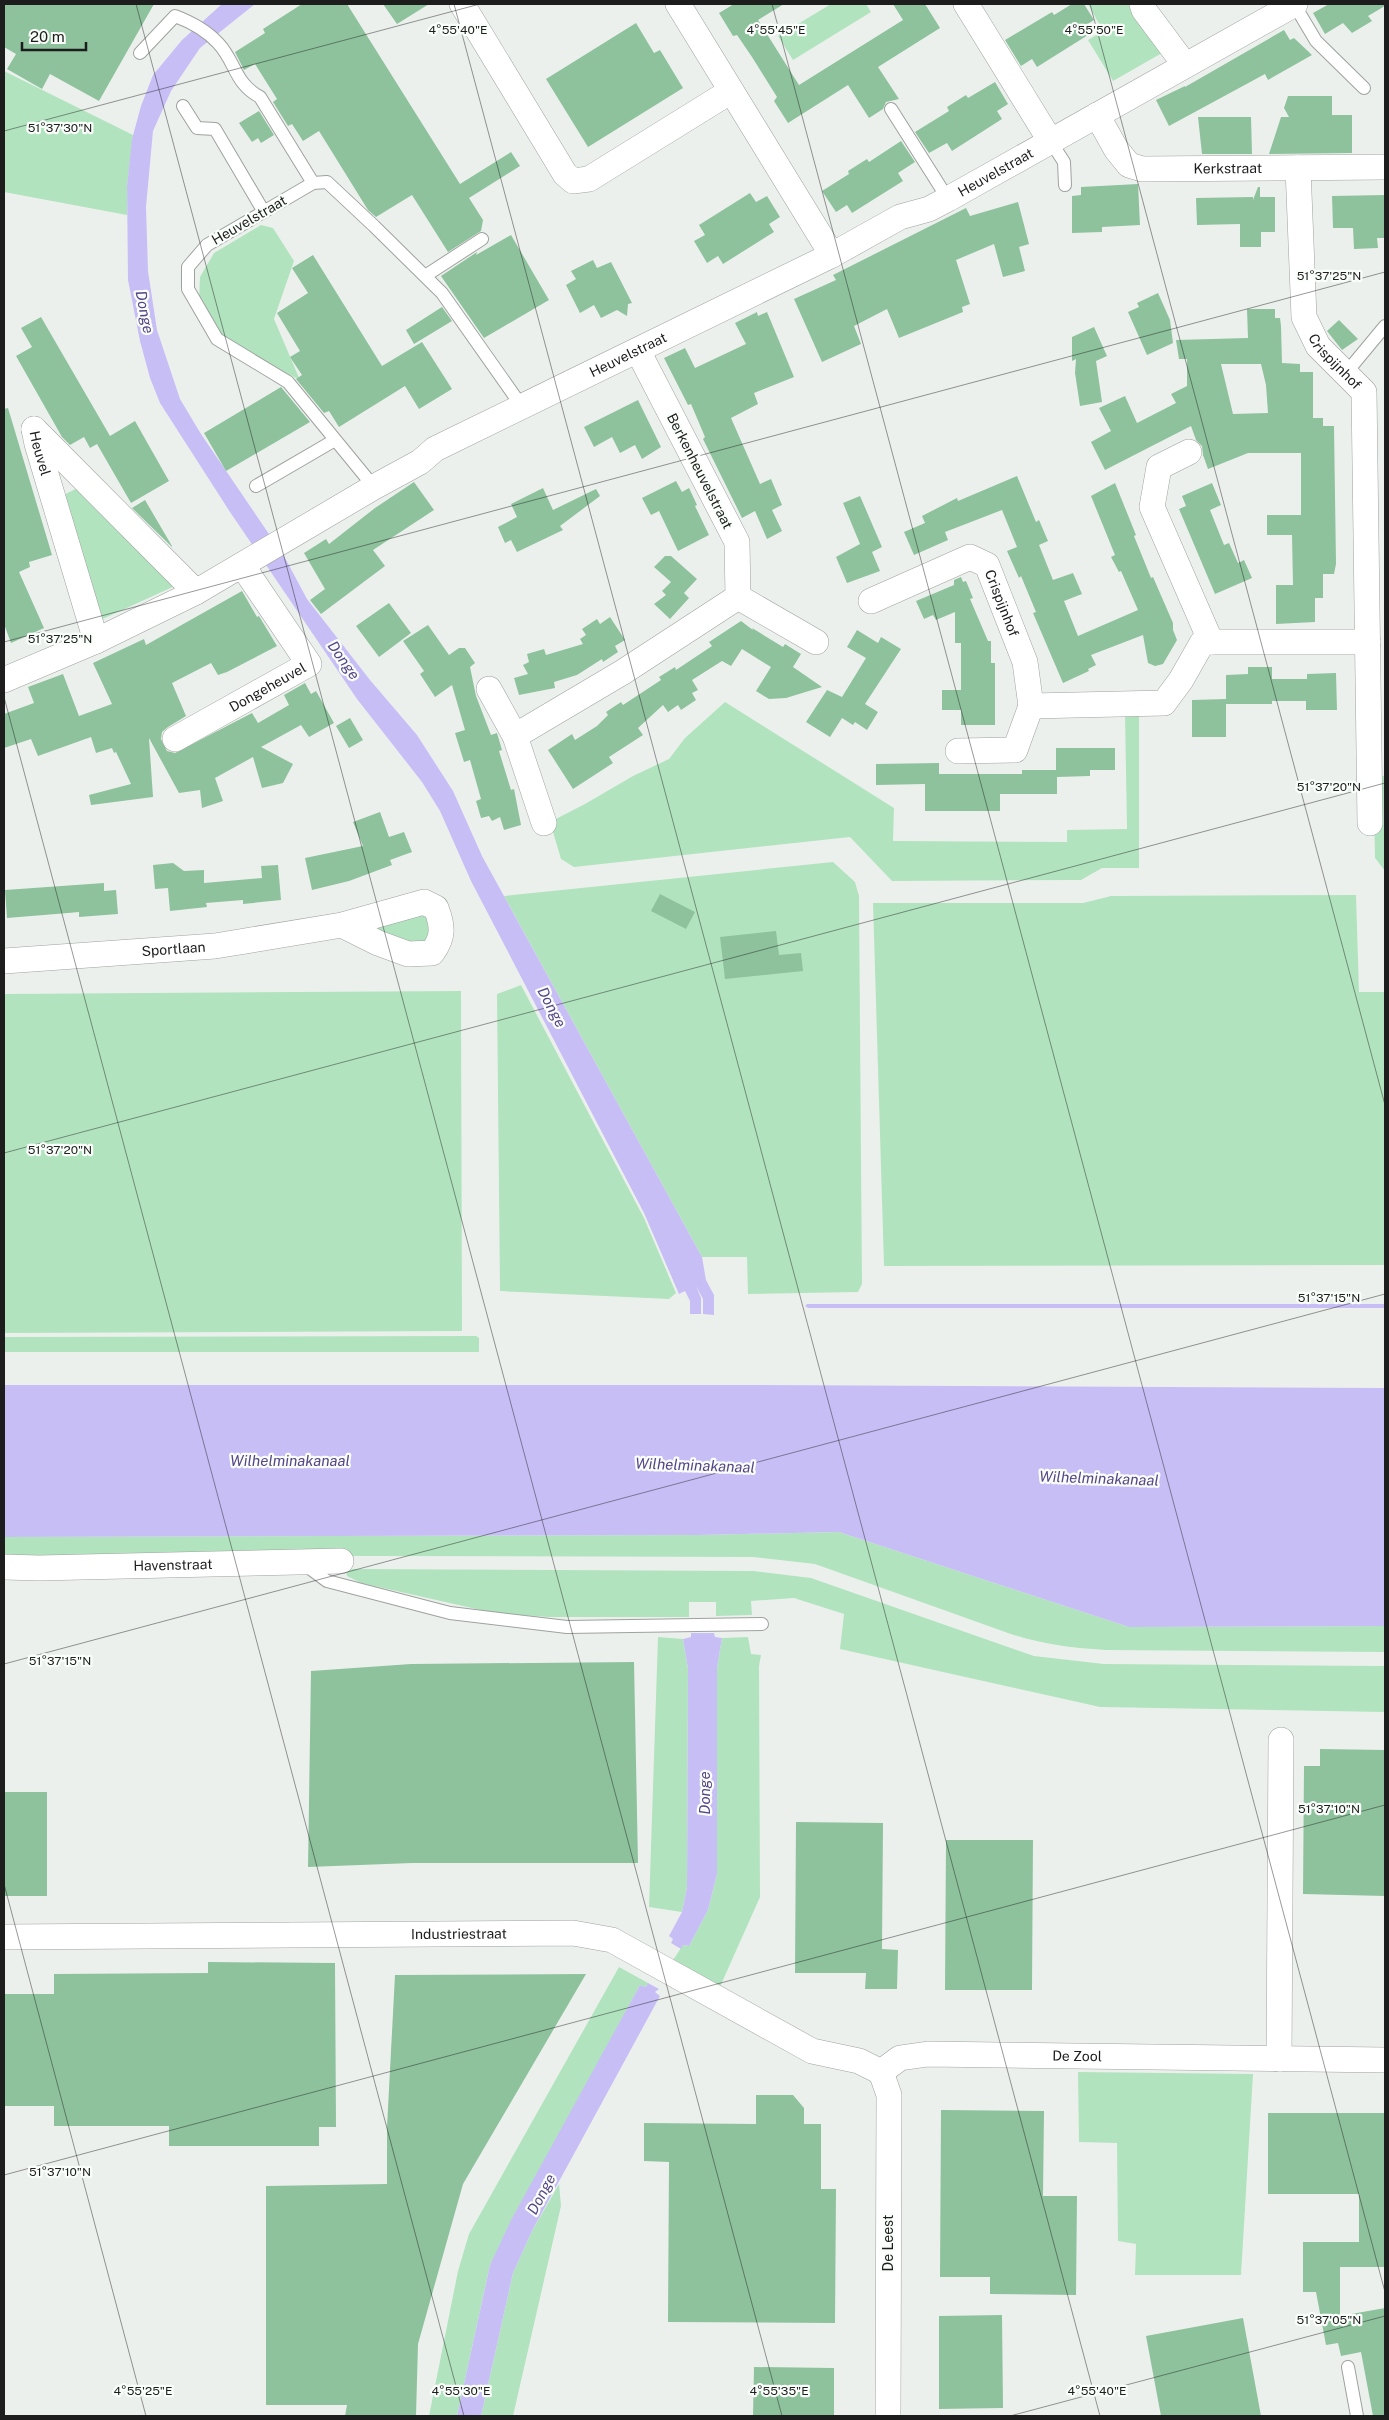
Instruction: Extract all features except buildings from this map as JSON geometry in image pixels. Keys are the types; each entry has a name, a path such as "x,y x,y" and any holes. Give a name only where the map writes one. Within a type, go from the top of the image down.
{"street":[{"path":"462,4 565,174 573,181 589,179 731,91"},
{"path":"678,4 832,254"},
{"path":"966,4 1052,142"},
{"path":"1142,4 1144,10 1185,65"},
{"name":"Heuvelstraat","path":"4,680 96,641 196,592 420,462 436,449 524,408 832,254 900,217 929,209 948,200 1294,4"},
{"name":"Kerkstraat","path":"1097,115 1116,149 1129,165 1142,168 1385,167"},
{"name":"Crispijnhof","path":"1298,168 1304,317 1318,346 1364,392 1370,823"},
{"name":"Berkenheuvelstraat","path":"638,351 737,542 738,598"},
{"name":"Heuvel","path":"96,641 39,454 34,429 196,592"},
{"path":"1189,452 1160,467 1152,507 1211,642"},
{"name":"Crispijnhof","path":"871,600 970,557 987,565 1025,662 1031,706 1015,750 958,751"},
{"name":"Dongeheuvel","path":"175,739 309,664 242,565"},
{"path":"515,736 623,672 738,598 816,642"},
{"path":"1031,706 1164,703 1181,680 1202,643 1368,642"},
{"path":"489,689 515,736 544,823"},
{"name":"Sportlaan","path":"4,961 215,946 342,925"},
{"name":"Havenstraat","path":"4,1567 341,1561"},
{"path":"1279,2059 1281,1740"},
{"name":"Industriestraat","path":"4,1937 573,1933 612,1940 812,2051 859,2061 881,2072"},
{"name":"De Zool","path":"881,2072 900,2058 928,2054 1385,2060"},
{"name":"De Leest","path":"881,2072 889,2095 888,2416"}],"lane":[{"path":"1294,4 1316,41 1364,88"},
{"path":"140,53 175,16 194,24 218,43 247,90 260,98 313,183 327,182 442,293 524,408"},
{"path":"183,106 197,128 215,129 264,212"},
{"path":"891,109 948,200"},
{"path":"1052,142 1064,162 1065,185"},
{"name":"Heuvelstraat","path":"313,183 207,245 188,267 188,289 217,339 288,382 374,487"},
{"path":"425,276 482,239"},
{"path":"1346,372 1385,326"},
{"path":"256,486 335,440"},
{"path":"302,1562 327,1581 450,1613 567,1627 762,1624"},
{"path":"1348,2367 1358,2416"}],"green space":[{"path":"831,4 866,4 871,12 793,60 778,36"},
{"path":"1088,4 1134,4 1162,53 1113,81 1088,40 1103,31"},
{"path":"4,71 133,135 127,186 127,215 4,192"},
{"path":"261,225 273,228 294,261 274,319 300,380 227,343 199,299 200,277 214,253"},
{"path":"82,486 177,585 96,622 59,497"},
{"path":"725,702 894,808 893,841 1067,842 1067,830 1127,829 1125,712 1139,712 1139,868 1102,868 1081,880 892,881 850,837 574,867 561,859 550,822 633,776 669,759 685,738"},
{"path":"1381,776 1385,776 1385,871 1375,858 1374,804"},
{"path":"833,862 855,882 859,896 862,1284 858,1292 748,1294 747,1257 702,1257 504,896"},
{"path":"1356,895 1359,992 1385,992 1385,1265 884,1266 873,903 1083,903 1111,896"},
{"path":"417,913 426,916 435,928 421,946 362,928"},
{"path":"521,985 644,1218 676,1293 669,1299 500,1291 497,994"},
{"path":"461,991 462,1331 4,1333 4,994"},
{"path":"476,1336 479,1338 479,1352 4,1352 4,1337"},
{"path":"839,1532 1129,1627 1385,1626 1385,1652 1105,1650 1056,1645 1008,1633 815,1564 753,1557 4,1555 4,1537 699,1535"},
{"path":"353,1569 753,1571 811,1578 1034,1656 1104,1664 1385,1666 1385,1712 1100,1707 840,1649 844,1614 794,1598 751,1601 752,1615 716,1616 716,1602 689,1602 689,1617 548,1617 494,1613 361,1583 347,1576 346,1571"},
{"path":"658,1637 683,1639 688,1669 687,1887 682,1912 649,1907"},
{"path":"748,1637 751,1654 761,1655 759,1666 760,1897 719,1989 671,1963 683,1945 689,1946 708,1910 717,1874 717,1668 722,1638"},
{"path":"619,1967 648,1983 646,1987 640,1985 490,2265 457,2416 429,2416 458,2271 469,2234"},
{"path":"1078,2072 1253,2074 1241,2275 1135,2275 1136,2244 1118,2241 1117,2143 1079,2142"},
{"path":"559,2184 561,2206 513,2416 481,2416 513,2273 532,2231"}],"water":[{"name":"Donge","path":"222,4 255,4 200,48 171,91 153,131 146,207 148,271 157,330 180,399 201,434 284,556 307,599 370,680 417,735 453,791 482,856 702,1257 706,1280 714,1295 714,1315 703,1314 703,1299 696,1286 701,1298 701,1314 690,1314 690,1301 685,1291 679,1294 644,1213 471,881 440,811 422,782 357,699 230,512 160,403 150,378 140,341 128,280 127,186 132,139 141,106 153,75 182,40"},
{"path":"807,1304 1385,1304 1385,1308 808,1308 805,1306"},
{"name":"Wilhelminakanaal","path":"4,1385 750,1385 1385,1388 1385,1626 1129,1627 839,1532 699,1535 4,1537"},
{"name":"Donge","path":"691,1633 714,1633 715,1637 722,1638 717,1668 717,1874 708,1910 689,1946 683,1945 681,1949 671,1943 673,1939 669,1936 682,1912 687,1887 688,1669 683,1639 691,1637"},
{"name":"Donge","path":"648,1983 659,1989 655,1992 660,1996 532,2231 513,2273 481,2416 457,2416 490,2265 511,2220 640,1985 646,1987"}]}
